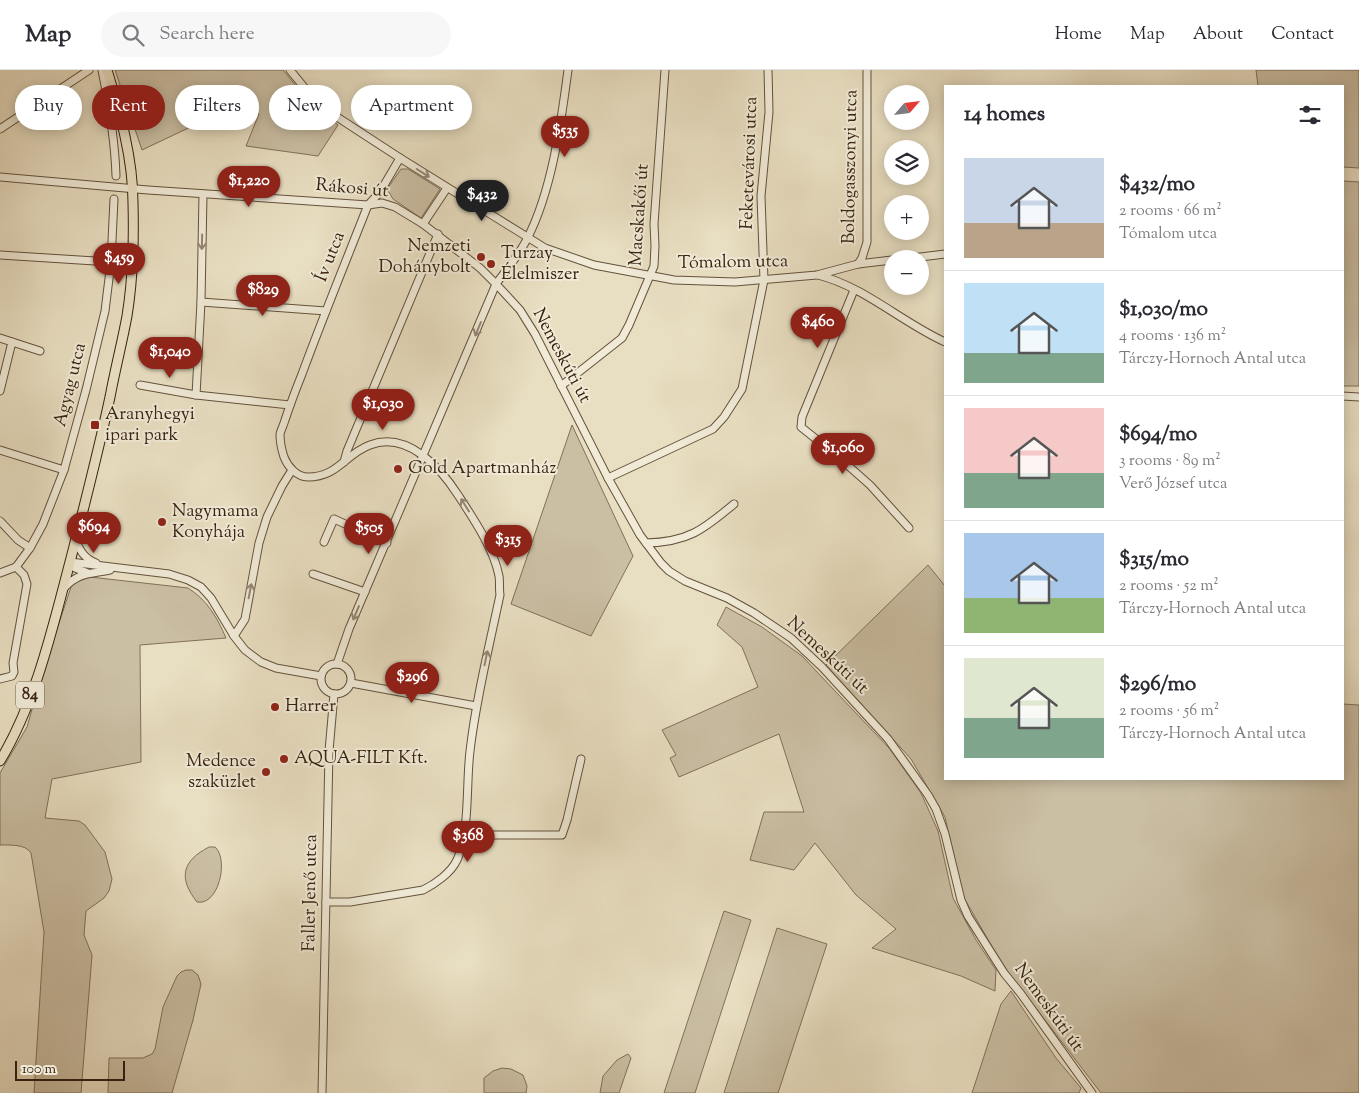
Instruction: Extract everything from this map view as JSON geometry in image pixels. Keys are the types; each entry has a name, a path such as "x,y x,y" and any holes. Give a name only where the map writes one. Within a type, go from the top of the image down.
{"main road":[{"name":"84","path":"0,761 24,713 63,588 93,473 127,314 133,243 130,160 107,70"}],"street":[{"path":"0,129 90,70"},
{"path":"102,70 110,107 116,176"},
{"name":"Tómalom utca","path":"290,70 308,92 334,115 400,158 546,248 594,265 674,280 709,282 764,280 818,275 858,264 884,261"},
{"path":"337,664 349,629 496,284 528,237 541,202 554,154 568,70"},
{"name":"Macskakői út","path":"561,386 622,338 650,276 654,259 654,224 665,70"},
{"name":"Feketevárosi utca","path":"608,478 714,429 740,394 744,383 764,280 762,196 769,112 768,70"},
{"name":"Boldogasszonyi utca","path":"858,264 867,242 867,70"},
{"name":"Ív utca","path":"292,470 284,457 280,434 290,405 368,205 380,192 400,158"},
{"name":"Rákosi út","path":"0,177 203,194 368,205 382,203 395,208 438,234 496,284"},
{"path":"423,224 447,188"},
{"path":"196,395 201,302 203,194"},
{"name":"Agyag utca","path":"16,567 30,548 43,524 64,470 86,390 105,311 111,262 114,199"},
{"path":"344,462 347,450 438,234"},
{"path":"929,256 944,254"},
{"path":"0,255 111,262"},
{"name":"Tómalom utca","path":"818,275 832,279 876,301 944,341"},
{"name":"Nemeskúti út","path":"496,284 520,310 535,334 608,478 646,543 661,563 676,576 727,598 754,613 791,638 822,667 888,739 928,794 936,809 945,834 961,900 968,916 1004,974 1022,994 1092,1093"},
{"path":"854,290 802,417 801,427 870,486 908,528"},
{"path":"201,302 326,311"},
{"path":"0,338 40,351"},
{"path":"0,390 12,342"},
{"path":"140,385 196,395 290,405"},
{"path":"1344,396 1359,397"},
{"path":"234,636 244,619 259,543 267,517 292,470 298,476 321,477 335,470 370,445 380,442 395,442 410,446 438,469 468,510 484,540 499,576 500,595 476,706 470,752 465,830 457,861 449,871 423,890 350,902 326,902"},
{"path":"0,450 64,470"},
{"path":"646,543 673,542 690,536 703,529 734,504"},
{"path":"324,542 334,519 387,543"},
{"path":"0,521 18,540 30,548"},
{"path":"76,541 83,555 88,560 118,568"},
{"path":"70,562 170,574 188,580 201,587 211,598 234,636 245,650 261,662 276,668 321,676"},
{"path":"70,562 76,568 88,573"},
{"path":"0,573 16,567 24,575 28,584 13,663 14,672 12,676 0,679"},
{"path":"63,588 75,578 88,573 118,568"},
{"path":"313,574 365,592"},
{"path":"337,664 346,666 352,678 347,690 334,694 325,690 321,676 325,668 337,664"},
{"path":"351,683 476,706"},
{"name":"Faller Jenő utca","path":"322,1093 330,743 334,694"},
{"path":"465,830 479,836 562,835 581,759"}],"shaded area":[{"path":"115,70 283,70 295,85 269,85 269,130 335,130 318,156 246,146 252,130 259,130 259,85 175,85 175,130 184,130 142,150 135,130 165,130 165,85 120,85"},
{"path":"1256,70 1359,70 1359,168 1344,167 1344,85 1258,85"},
{"path":"401,169 408,169 440,189 421,218 393,199 387,189"},
{"path":"1344,181 1359,182 1359,386 1344,386"},
{"path":"572,425 633,556 591,636 511,604"},
{"path":"928,565 944,585 944,780 1344,780 1344,704 1359,705 1359,1093 1101,1093 1002,964 963,896 945,817 911,759 826,665"},
{"path":"90,577 188,588 201,598 211,610 226,638 140,645 141,762 52,779 45,818 79,821 85,825 105,852 112,879 109,891 104,898 86,911 84,935 92,955 81,1093 34,1093 44,932 31,853 25,848 0,845 0,773 27,727 43,671 71,587 76,582"},
{"path":"726,607 762,627 802,656 889,748 921,793 938,831 953,898 976,940 996,970 995,991 961,976 872,948 896,929 856,895 815,843 794,870 750,860 764,812 804,812 779,734 679,777 670,758 676,755 662,730 758,687 742,647 717,625"},
{"path":"209,847 215,847 219,853 221,871 219,881 211,897 205,901 197,902 187,885 186,871 188,864 193,858"},
{"path":"724,911 751,920 695,1093 664,1093"},
{"path":"777,928 827,944 778,1093 724,1093"},
{"path":"186,970 192,970 198,975 201,984 193,1020 172,1093 108,1093 109,1058 143,1058 152,1054 155,1049 163,1007 177,976"},
{"path":"1011,991 1056,1058 1081,1088 1079,1093 972,1093 1001,1004"},
{"path":"628,1054 631,1058 619,1093 600,1093 603,1076 617,1060"},
{"path":"502,1068 511,1069 523,1075 527,1086 526,1093 484,1093 484,1078 493,1071"}],"place":[{"name":"Nemzeti Dohánybolt","path":"481,257"},
{"name":"Turzay Élelmiszer","path":"491,264"},
{"name":"Aranyhegyi ipari park","path":"95,425"},
{"name":"Gold Apartmanház","path":"398,469"},
{"name":"Nagymama Konyhája","path":"162,522"},
{"name":"Harrer","path":"275,707"},
{"name":"AQUA-FILT Kft.","path":"284,759"},
{"name":"Medence szaküzlet","path":"266,772"}]}
